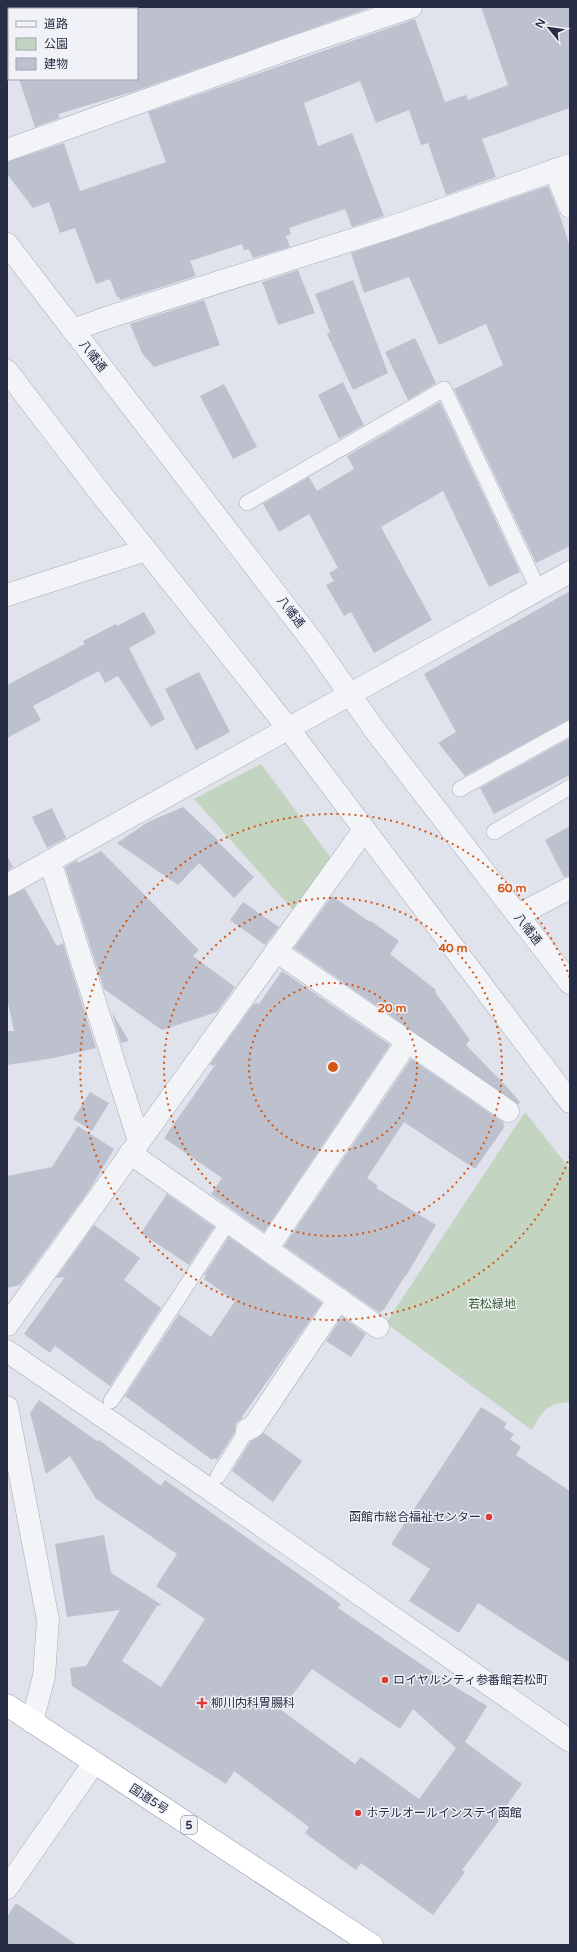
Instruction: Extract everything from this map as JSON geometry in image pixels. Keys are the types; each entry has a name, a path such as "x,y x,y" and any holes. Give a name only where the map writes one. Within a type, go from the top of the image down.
{"highway":[{"name":"国道5号","path":"7,1705 372,1945"}],"street":[{"path":"7,150 291,48 411,7"},
{"path":"73,330 106,318 386,229 563,167 570,206"},
{"name":"八幡通","path":"7,244 316,646 349,694 570,983"},
{"path":"7,370 146,550 288,728 570,1102"},
{"path":"7,595 146,550"},
{"path":"7,885 570,572"},
{"path":"7,1325 364,830"},
{"path":"50,861 134,1147 228,1222 378,1327"},
{"path":"518,916 570,888"},
{"path":"276,951 508,1111"},
{"path":"267,1249 407,1042"},
{"path":"247,1430 254,1426 339,1299"},
{"path":"7,1351 206,1487 570,1741"},
{"path":"7,1407 48,1620 44,1676 32,1722"},
{"path":"7,1888 94,1763"}],"lane":[{"path":"247,503 444,389 538,589"},
{"path":"460,789 570,728"},
{"path":"494,832 570,787"},
{"path":"111,1401 228,1222"},
{"path":"218,1476 247,1430"}],"green space":[{"path":"261,764 331,858 293,910 194,799"},
{"name":"若松緑地","path":"525,1112 570,1169 570,1402 550,1406 539,1417 532,1430 386,1323"}],"building":[{"path":"372,7 132,92 58,114 60,118 35,127 19,80 138,80 137,8"},
{"path":"481,7 570,7 570,108 482,139 496,177 446,195 428,143 421,145 409,110 376,123 360,81 304,103 318,146 352,133 384,216 352,227 345,209 289,228 291,234 286,236 290,247 253,258 249,249 244,250 242,244 190,261 196,276 120,300 119,297 117,297 110,279 96,284 75,228 60,233 49,202 33,208 7,174 7,162 64,143 80,191 166,162 148,112 415,19 445,102 466,95 468,100 508,85"},
{"path":"548,186 570,247 570,546 536,563 454,389 503,365 486,324 439,345 409,277 364,293 351,253"},
{"path":"298,270 315,313 278,325 262,282"},
{"path":"353,280 388,373 353,390 327,334 330,332 315,294"},
{"path":"204,300 220,345 154,367 142,353 130,324"},
{"path":"415,338 436,383 408,400 385,352"},
{"path":"343,382 364,425 339,439 318,395"},
{"path":"224,384 257,447 233,459 200,396"},
{"path":"440,402 520,572 489,587 443,491 381,527 432,620 374,653 351,612 344,616 326,585 334,581 329,573 338,568 309,514 279,532 263,504 309,477 317,491 354,469 347,456"},
{"path":"570,591 570,719 465,776 438,743 456,732 424,674"},
{"path":"144,612 156,633 129,648 165,719 151,727 118,676 105,683 99,671 33,706 41,720 7,738 7,685 85,644 83,641"},
{"path":"199,672 230,732 196,750 165,689"},
{"path":"570,738 570,775 494,814 480,788"},
{"path":"183,807 254,877 234,898 199,863 178,885 117,843 148,822"},
{"path":"52,808 66,838 47,848 32,817"},
{"path":"570,826 570,876 564,877 545,840"},
{"path":"101,851 199,950 193,956 235,987 217,1012 162,1030 104,989 65,867 77,860 78,863"},
{"path":"7,856 13,867 7,871"},
{"path":"25,889 57,946 63,943 96,1048 54,1058 7,1065 7,1031 14,1031 7,999 7,897"},
{"path":"332,896 399,941 390,954 436,990 435,992 470,1040 466,1045 520,1102 518,1105 294,948"},
{"path":"243,902 279,927 265,945 230,920"},
{"path":"282,971 390,1045 264,1232 211,1194 222,1178 164,1138 216,1064 212,1066 210,1064 253,1005 257,1003 259,1004"},
{"path":"112,1013 129,1041 121,1043"},
{"path":"411,1059 504,1123 503,1125 505,1126 475,1169 404,1122 367,1178 378,1186 376,1188 436,1225 406,1276 383,1311 382,1310 380,1313 284,1246"},
{"path":"90,1092 109,1103 92,1131 73,1119"},
{"path":"78,1126 114,1149 90,1189 20,1285 7,1288 7,1176 52,1167"},
{"path":"167,1194 214,1227 189,1265 141,1233"},
{"path":"94,1225 140,1258 124,1280 161,1308 110,1386 55,1346 50,1353 24,1334 65,1277 56,1278"},
{"path":"229,1237 322,1303 242,1417 243,1418 236,1423 235,1432 217,1460 214,1458 212,1460 125,1396 179,1314 211,1337 235,1301 204,1279 206,1276 204,1275"},
{"path":"342,1317 366,1334 351,1357 326,1341"},
{"path":"39,1400 97,1441 99,1440 161,1486 165,1480 341,1604 338,1608 452,1685 487,1706 465,1742 522,1784 499,1816 501,1818 462,1870 465,1872 433,1915 361,1863 356,1870 305,1833 309,1827 234,1771 226,1784 72,1686 70,1668 86,1666 120,1610 67,1617 55,1544 104,1535 111,1573 162,1605 157,1606 122,1661 161,1687 205,1619 156,1586 177,1554 96,1499 70,1456 46,1474 30,1413","holes":["312,1669 400,1729 413,1709 456,1748 419,1799 361,1757 355,1764 281,1710"]},
{"name":"函館市総合福祉センター","path":"481,1407 507,1423 504,1428 514,1434 510,1439 521,1447 516,1455 570,1491 570,1663 478,1603 459,1633 409,1601 430,1569 391,1544"},
{"path":"264,1433 302,1461 273,1502 232,1471 250,1442"},
{"path":"16,1903 77,1945 7,1945 7,1917"}],"place":[{"name":"函館市総合福祉センター","path":"489,1517"},
{"name":"ロイヤルシティ参番館若松町","path":"385,1680"},
{"name":"柳川内科胃腸科","path":"202,1703"},
{"name":"ホテルオールインステイ函館","path":"358,1813"}]}
